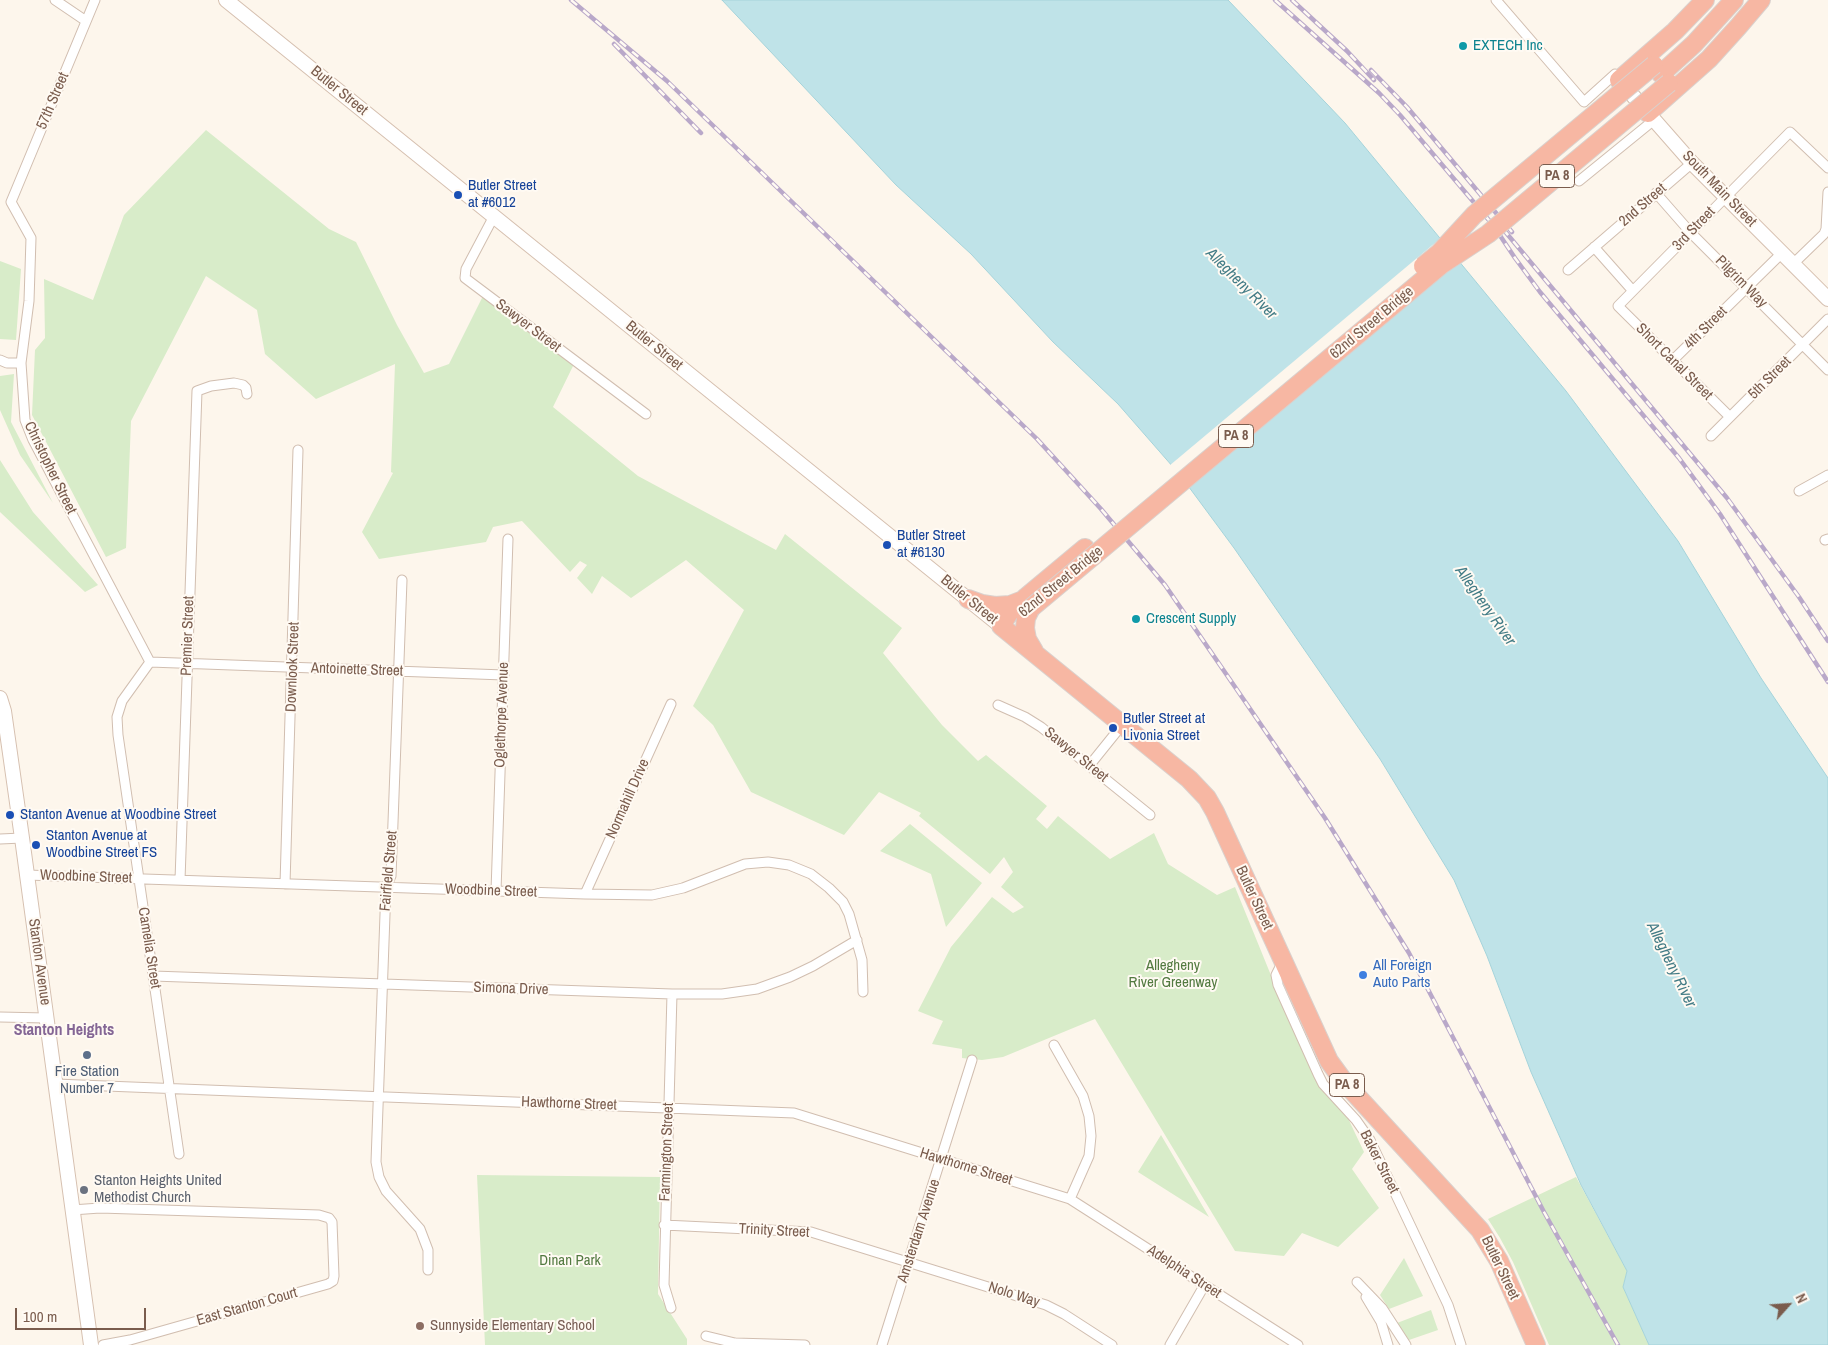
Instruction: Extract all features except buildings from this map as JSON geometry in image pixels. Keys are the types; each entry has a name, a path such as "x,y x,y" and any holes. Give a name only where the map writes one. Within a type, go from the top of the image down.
{"highway":[{"path":"1617,77 1675,31 1705,0"},
{"name":"PA 8","path":"1662,74 1685,35 1718,0"},
{"path":"1651,116 1709,59 1748,3"},
{"name":"PA 8","path":"1662,74 1708,46 1748,3"},
{"path":"1440,259 1662,74"},
{"name":"62nd Street Bridge","path":"1440,259 1488,234 1662,74"},
{"name":"62nd Street Bridge","path":"1000,626 1440,259 1474,215 1662,74"},
{"path":"968,599 988,606 1021,610"},
{"name":"PA 8","path":"1021,610 1027,639 1035,654"},
{"name":"Butler Street","path":"1000,626 1196,786 1211,805 1325,1053 1339,1076 1466,1213 1487,1239 1499,1261 1536,1345"}],"main road":[{"name":"Butler Street","path":"226,0 1000,626"},
{"name":"South Main Street","path":"1617,77 1692,163 1828,299"},
{"name":"Stanton Avenue","path":"0,698 4,712 22,838 91,1345"}],"street":[{"path":"56,0 86,21"},
{"name":"57th Street","path":"12,202 95,0"},
{"path":"1496,0 1584,102 1617,77"},
{"path":"1579,181 1651,116"},
{"name":"3rd Street","path":"1618,306 1790,132 1828,168"},
{"name":"2nd Street","path":"1568,270 1692,163"},
{"path":"1793,264 1826,230 1828,192"},
{"name":"Pilgrim Way","path":"1656,193 1691,233 1828,370"},
{"name":"Christopher Street","path":"12,202 31,238 29,301 21,363 25,420 33,440 150,662"},
{"name":"Sawyer Street","path":"494,216 466,269 464,278 646,414"},
{"path":"1594,247 1633,291"},
{"name":"4th Street","path":"1672,362 1782,253"},
{"name":"Short Canal Street","path":"1618,306 1672,362 1730,417"},
{"name":"5th Street","path":"1711,436 1828,319"},
{"path":"0,360 7,363 21,363"},
{"name":"Premier Street","path":"180,880 196,391 210,386 234,383 243,384 247,394"},
{"name":"Downlook Street","path":"285,884 298,450"},
{"path":"1799,491 1828,474"},
{"name":"Oglethorpe Avenue","path":"496,891 508,538"},
{"name":"Fairfield Street","path":"402,580 391,879 386,887 376,1162 379,1178 386,1191 420,1229 428,1250 428,1270"},
{"name":"Antoinette Street","path":"150,662 504,676"},
{"name":"Camelia Street","path":"150,662 122,701 117,717 118,735 179,1154"},
{"name":"Normahill Drive","path":"585,894 671,704"},
{"name":"Sawyer Street","path":"998,704 1033,721 1150,815"},
{"path":"1090,766 1122,725"},
{"path":"0,839 22,838"},
{"name":"Woodbine Street","path":"27,875 652,895 683,888 745,864 768,862 789,865 811,874 843,902 849,914 862,960 863,992"},
{"name":"Simona Drive","path":"153,976 383,985 722,994 757,989 790,977 857,940"},
{"name":"Baker Street","path":"1283,962 1276,975 1278,985 1318,1074 1370,1140 1446,1299 1461,1345"},
{"name":"Farmington Street","path":"670,1308 664,1285 664,1225 672,1050 672,994"},
{"path":"0,1017 46,1018"},
{"path":"1054,1045 1083,1096 1090,1123 1089,1156 1070,1199"},
{"name":"Amsterdam Avenue","path":"882,1345 942,1160 972,1060"},
{"name":"Hawthorne Street","path":"55,1084 794,1113 1070,1199"},
{"name":"Adelphia Street","path":"1070,1199 1298,1345"},
{"name":"East Stanton Court","path":"72,1210 100,1208 319,1215 329,1218 332,1222 333,1281 130,1340 103,1345"},
{"name":"Trinity Street","path":"664,1225 811,1232 909,1262"},
{"name":"Nolo Way","path":"909,1262 1046,1305 1064,1314 1112,1345"},
{"path":"1388,1345 1380,1322 1357,1282 1382,1308 1406,1345"},
{"path":"1170,1345 1204,1286"},
{"path":"706,1336 735,1343 805,1345"}],"green space":[{"name":"Allegheny River Greenway","path":"206,130 329,229 356,242 397,325 424,373 449,364 483,296 574,364 553,407 638,476 776,550 785,534 902,628 883,653 942,725 978,761 986,755 1047,806 1036,819 1047,829 1058,816 1110,859 1154,833 1168,864 1217,895 1235,887 1290,1022 1324,1089 1346,1114 1364,1152 1352,1169 1379,1208 1338,1247 1302,1233 1284,1256 1235,1251 1095,1019 1003,1057 982,1060 962,1058 962,1049 932,1044 943,1021 918,1011 951,947 992,897 1013,913 1024,907 1001,887 1013,872 1004,857 990,874 919,816 921,813 879,792 844,835 751,792 713,725 693,706 744,610 686,560 631,598 602,576 592,594 577,578 587,565 580,561 570,572 522,521 493,527 486,542 379,559 362,532 393,473 391,472 395,364 316,399 265,354 257,310 206,276 131,421 126,548 106,557 32,415 35,350 45,338 44,279 93,300 124,215"},
{"path":"0,261 21,269 16,340 0,339"},
{"path":"14,374 11,422 53,503 20,455 0,410 0,376"},
{"path":"0,460 33,512 98,585 85,592 0,512"},
{"path":"910,824 982,883 946,927 931,874 880,851"},
{"path":"1161,1135 1209,1217 1138,1172"},
{"name":"Dinan Park","path":"477,1175 660,1177 658,1294 687,1339 687,1345 485,1345"},
{"path":"1576,1177 1627,1271 1623,1287 1649,1345 1549,1345 1513,1262 1488,1219"},
{"path":"1404,1258 1423,1296 1389,1309 1380,1295"},
{"path":"1431,1310 1438,1330 1409,1340 1397,1323"}],"water":[{"name":"Allegheny River","path":"722,0 1228,0 1345,123 1566,391 1678,541 1761,678 1828,778 1828,1345 1649,1345 1623,1287 1627,1271 1581,1185 1531,1072 1487,956 1454,880 1380,759 1234,548 1180,475 1118,404 1053,342 971,254 896,185"}],"pier":[{"path":"1442,237 1460,258 1178,477 1169,466"}],"railway":[{"path":"571,0 667,81 1037,439 1101,509 1165,585 1325,818 1409,953 1544,1212 1618,1345"},
{"path":"1275,0 1379,93 1400,115 1493,225 1540,292 1679,458 1720,514 1828,682"},
{"path":"1292,0 1347,51 1374,80"},
{"path":"614,44 701,133"},
{"path":"1371,70 1407,107 1512,232"},
{"path":"1503,229 1727,498 1799,597 1828,641"}],"place":[{"name":"EXTECH Inc","path":"1463,46"},
{"name":"Butler Street at #6012","path":"458,195"},
{"name":"Butler Street at #6130","path":"887,545"},
{"name":"Crescent Supply","path":"1136,619"},
{"name":"Butler Street at Livonia Street","path":"1113,728"},
{"name":"Stanton Avenue at Woodbine Street","path":"10,815"},
{"name":"Stanton Avenue at Woodbine Street FS","path":"36,845"},
{"name":"All Foreign Auto Parts","path":"1363,975"},
{"name":"Fire Station Number 7","path":"87,1055"},
{"name":"Stanton Heights United Methodist Church","path":"84,1190"},
{"name":"Sunnyside Elementary School","path":"420,1326"}],"district":[{"name":"Stanton Heights","path":"64,1031"}]}
